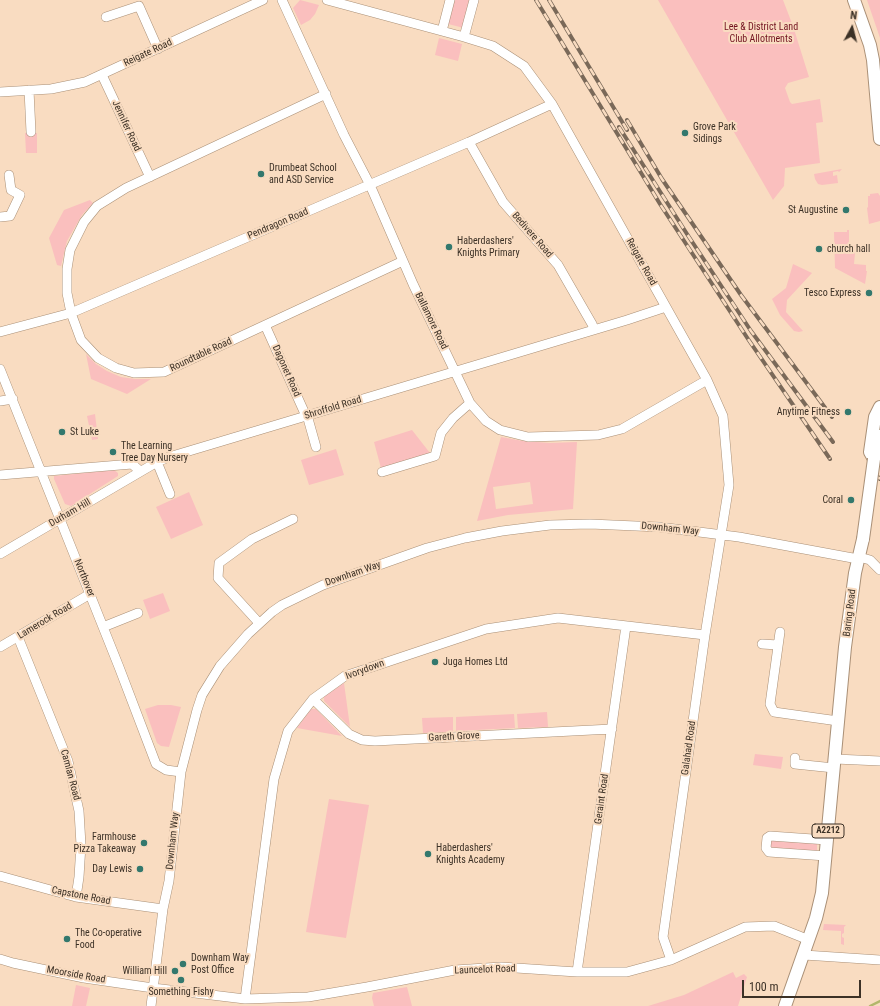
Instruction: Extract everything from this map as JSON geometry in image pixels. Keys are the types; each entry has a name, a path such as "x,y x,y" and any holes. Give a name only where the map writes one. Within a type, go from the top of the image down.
{"main road":[{"path":"854,0 870,45 877,72 880,139"},
{"name":"Baring Road","path":"809,940 820,904 851,601 863,539 874,458 878,454 875,417 880,410 880,406"},
{"name":"A2212","path":"786,1006 809,940"}],"street":[{"name":"Reigate Road","path":"0,92 51,89 85,82 262,0"},
{"name":"Ballamore Road","path":"282,0 370,185 403,261 470,403 486,421 500,430 528,437 547,438 598,436 622,429 707,380"},
{"name":"Reigate Road","path":"327,0 493,46 524,66 552,104 707,380 723,416 729,485 720,536"},
{"path":"442,31 450,0"},
{"path":"464,37 474,0"},
{"path":"106,16 139,3 158,49"},
{"name":"Jennifer Road","path":"102,75 150,177"},
{"path":"29,90 31,132"},
{"name":"Roundtable Road","path":"326,94 126,188 97,206 84,222 70,250 67,269 67,292 71,313 81,340 98,358 116,368 134,373 164,372 403,261"},
{"name":"Pendragon Road","path":"0,332 71,313 370,185 552,104"},
{"name":"Bedivere Road","path":"468,142 503,202 558,265 594,329"},
{"path":"0,217 10,216 20,195 11,190 9,175"},
{"name":"Shroffold Road","path":"140,472 157,462 634,318 666,307"},
{"name":"Dagonet Road","path":"265,325 307,416 316,447"},
{"name":"Northover","path":"0,369 42,472 156,764 166,770 181,772"},
{"path":"0,401 13,399"},
{"path":"382,472 435,456 441,433 470,403"},
{"path":"157,462 170,494"},
{"path":"0,475 132,464 140,472"},
{"name":"Durham Hill","path":"0,554 140,472"},
{"path":"259,623 218,578 219,562 252,539 293,519"},
{"name":"Downham Way","path":"151,1006 181,772 197,710 210,680 220,666 259,623 282,605 323,585 427,548 474,536 550,525 590,524 659,527 720,536 739,537 870,560 880,570"},
{"name":"Galahad Road","path":"671,960 663,937 720,536"},
{"name":"Lamerock Road","path":"0,647 90,594"},
{"path":"103,627 138,613"},
{"name":"Ivorydown","path":"245,999 274,779 288,731 313,699 345,676 486,629 558,618 705,635"},
{"name":"Geraint Road","path":"577,972 626,626"},
{"path":"780,632 770,704 772,713 838,721"},
{"name":"Camlan Road","path":"18,637 68,762 79,811 81,845 76,897"},
{"path":"762,644 778,645"},
{"name":"Gareth Grove","path":"313,699 349,734 362,740 375,741 612,729"},
{"path":"795,764 880,761"},
{"path":"826,856 769,852 766,848 767,838 770,836 827,840"},
{"name":"Capstone Road","path":"0,876 76,897 163,909"},
{"name":"Launcelot Road","path":"153,988 245,999 308,997 455,970 501,967 577,972 627,972 671,960 745,927 774,926 809,940"},
{"path":"804,955 880,960"},
{"name":"Moorside Road","path":"0,959 84,978 153,988"}],"green space":[{"path":"300,0 319,5 315,14 310,20 301,25 293,8"},
{"path":"454,0 471,0 464,28 448,24"},
{"name":"Lee & District Land Club Allotments","path":"658,0 783,0 809,77 788,83 785,88 792,104 820,99 823,122 816,123 820,163 785,168 784,186 773,200"},
{"path":"867,0 880,0 880,38"},
{"path":"439,38 462,44 458,61 435,55"},
{"path":"25,133 37,133 37,153 26,153"},
{"path":"842,169 839,172 833,172 833,176 837,175 838,183 822,185 818,184 815,179 814,174"},
{"path":"878,193 880,196 880,221 869,224 867,208 868,196 870,196 870,194"},
{"path":"90,200 93,203 82,215 67,241 61,266 57,265 49,238 64,210"},
{"path":"847,230 849,230 849,245 856,245 854,247 854,264 866,265 867,271 865,284 835,268 834,232 847,232"},
{"path":"793,264 812,273 787,300 786,312 803,331 799,332 794,331 780,315 772,299 786,288"},
{"path":"86,354 96,364 121,377 151,379 127,394 91,379"},
{"path":"95,414 98,439 92,440 87,416"},
{"path":"412,430 430,453 381,468 374,442"},
{"path":"501,437 523,441 550,443 577,442 573,509 508,515 477,521","holes":["530,482 533,504 496,509 493,487"]},
{"path":"336,449 344,475 309,485 301,460"},
{"path":"114,470 118,473 118,476 71,506 65,504 54,479 54,476"},
{"path":"189,492 203,525 171,539 156,507"},
{"path":"163,593 170,611 150,619 143,600"},
{"path":"344,683 350,727 324,701 324,696"},
{"path":"158,705 181,707 169,747 161,746 157,743 145,709"},
{"path":"311,709 316,709 342,736 297,728"},
{"path":"547,712 548,727 518,728 517,714"},
{"path":"514,714 515,728 456,731 456,717"},
{"path":"453,717 453,732 423,733 422,718"},
{"path":"755,754 783,757 781,769 753,765"},
{"path":"329,799 369,805 346,938 306,932"},
{"path":"769,839 817,843 817,852 769,849"},
{"path":"824,924 846,925 844,927 844,933 842,934 842,937 844,938 844,945 841,944 841,931 823,930"},
{"path":"733,972 736,978 744,974 747,977 738,1006 648,1006 684,995"},
{"path":"76,985 90,988 86,1006 72,1006"},
{"path":"407,987 412,1006 374,1006 372,998 373,993"}],"waterway":[{"path":"870,1006 880,1001"}],"railway":[{"path":"536,0 660,204 748,339 830,459"},
{"path":"549,0 627,130"},
{"path":"627,120 662,179 741,295 832,417"},
{"path":"619,127 751,331 833,442"}],"place":[{"name":"Grove Park Sidings","path":"685,133"},
{"name":"Drumbeat School and ASD Service","path":"261,174"},
{"name":"St Augustine","path":"846,210"},
{"name":"Haberdashers' Knights Primary","path":"449,247"},
{"name":"church hall","path":"819,249"},
{"name":"Tesco Express","path":"869,293"},
{"name":"Anytime Fitness","path":"848,412"},
{"name":"St Luke","path":"62,432"},
{"name":"The Learning Tree Day Nursery","path":"113,452"},
{"name":"Coral","path":"851,500"},
{"name":"Juga Homes Ltd","path":"435,662"},
{"name":"Farmhouse Pizza Takeaway","path":"144,843"},
{"name":"Haberdashers' Knights Academy","path":"428,854"},
{"name":"Day Lewis","path":"140,869"},
{"name":"The Co-operative Food","path":"67,939"},
{"name":"Downham Way Post Office","path":"183,964"},
{"name":"William Hill","path":"175,971"},
{"name":"Something Fishy","path":"181,980"}]}
